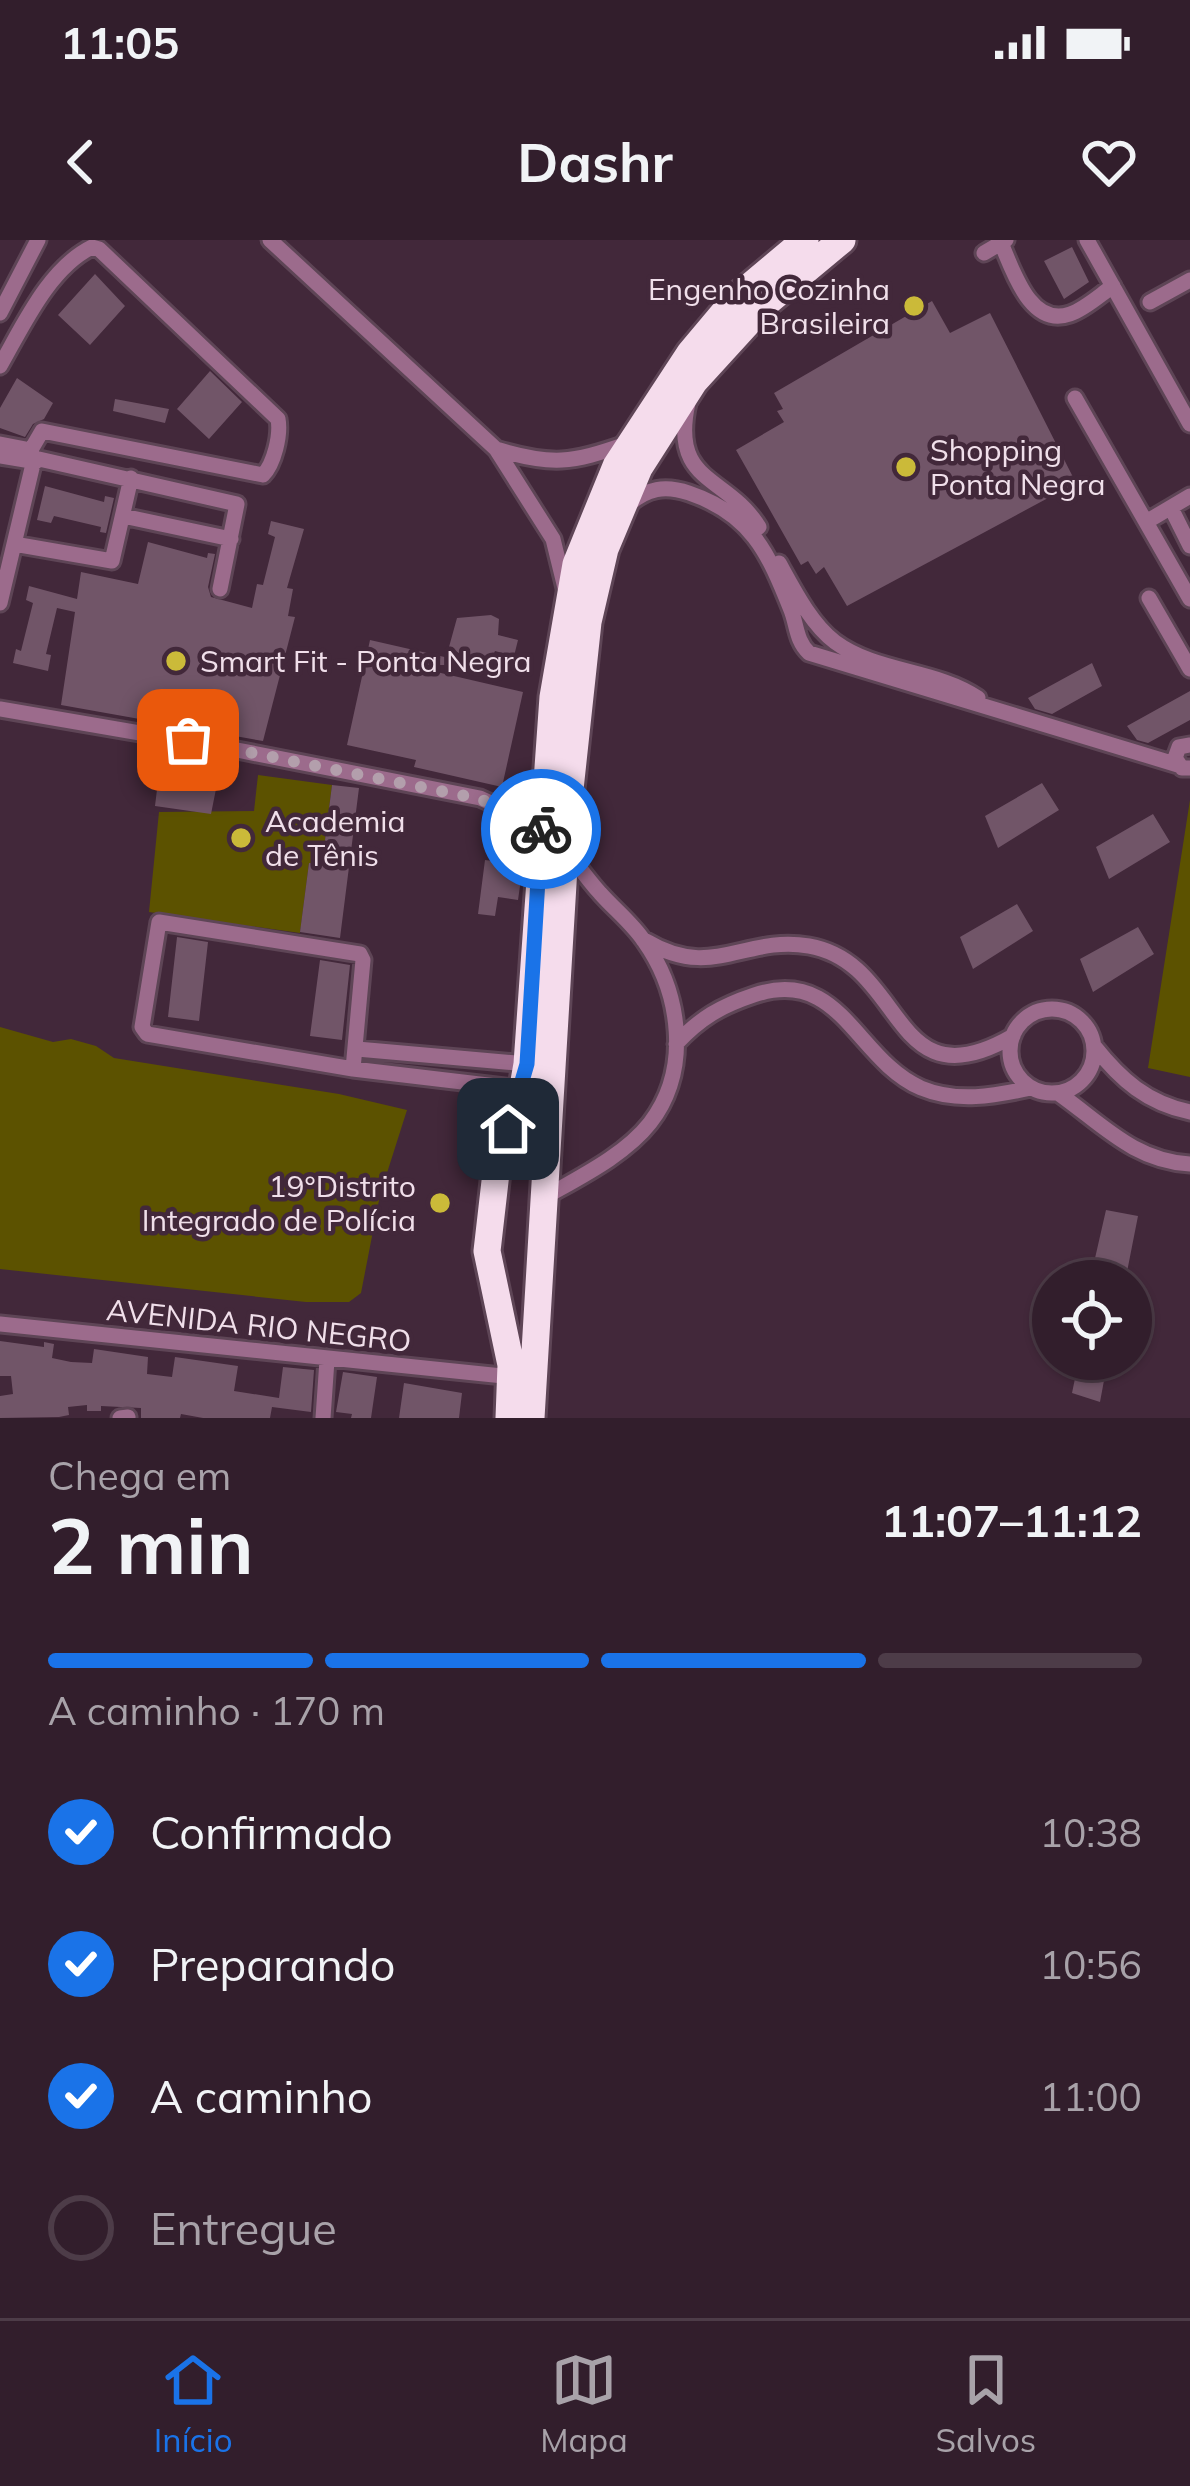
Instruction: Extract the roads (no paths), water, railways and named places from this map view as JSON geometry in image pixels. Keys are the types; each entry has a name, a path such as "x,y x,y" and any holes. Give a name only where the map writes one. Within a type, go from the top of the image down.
{"highway":[{"path":"509,1418 512,1377 487,1251 497,1164 525,1077 553,697 576,564 595,510 628,443 689,352 737,297 806,240"},
{"path":"531,1418 565,849 588,622 605,549 650,448 694,382 765,304 842,240"},
{"path":"487,1251 516,1261 539,1249"}],"street":[{"path":"0,313 38,240"},
{"path":"270,240 496,449 553,539 568,601"},
{"path":"1087,240 1190,424"},
{"path":"983,253 1003,242 1037,310 1051,316 1070,314 1113,286"},
{"path":"0,366 40,298 92,248 280,423 270,467 263,475 42,431 25,460 0,456"},
{"path":"1150,302 1190,280"},
{"path":"694,382 684,428 687,454 694,467 746,509 815,622 831,640 860,656 947,680 990,708"},
{"path":"1075,398 1190,599"},
{"path":"496,449 553,464 580,461 628,443"},
{"path":"0,444 31,450"},
{"path":"0,603 36,460 237,504 220,589"},
{"path":"14,544 109,562 114,558 131,478"},
{"path":"617,515 657,488 688,492 732,511 751,530 802,646 822,657 1148,756 1186,752"},
{"path":"1146,522 1190,496"},
{"path":"1171,508 1190,546"},
{"path":"123,516 231,539"},
{"path":"1149,598 1190,669"},
{"path":"798,631 815,622"},
{"path":"822,657 831,640"},
{"path":"0,709 480,799 542,826"},
{"path":"542,1198 616,1152 650,1124 668,1086 676,1044 667,983 644,939 565,849"},
{"path":"353,1069 361,954 159,922 143,1031 353,1069 525,1077"},
{"path":"644,939 676,955 702,960 766,944 822,948 864,974 911,1035 934,1054 966,1057 1013,1036 1028,1017 1063,1011 1084,1024 1094,1046 1135,1090 1165,1107 1190,1112"},
{"path":"676,1044 702,1017 720,1007 785,987 824,999 874,1053 918,1087 948,1097 1031,1088 1058,1093 1144,1156 1190,1164"},
{"path":"1013,1036 1012,1063 1031,1088"},
{"path":"1058,1093 1083,1080 1094,1046"},
{"path":"357,1049 525,1077"},
{"name":"AVENIDA RIO NEGRO","path":"0,1324 512,1377"},
{"path":"323,1418 327,1360"}],"place":[{"name":"Engenho Cozinha Brasileira","path":"914,306"},
{"name":"Shopping Ponta Negra","path":"906,467"},
{"name":"Smart Fit - Ponta Negra","path":"176,661"},
{"name":"Academia de Tênis","path":"241,838"},
{"name":"19°Distrito Integrado de Polícia","path":"440,1203"}]}
